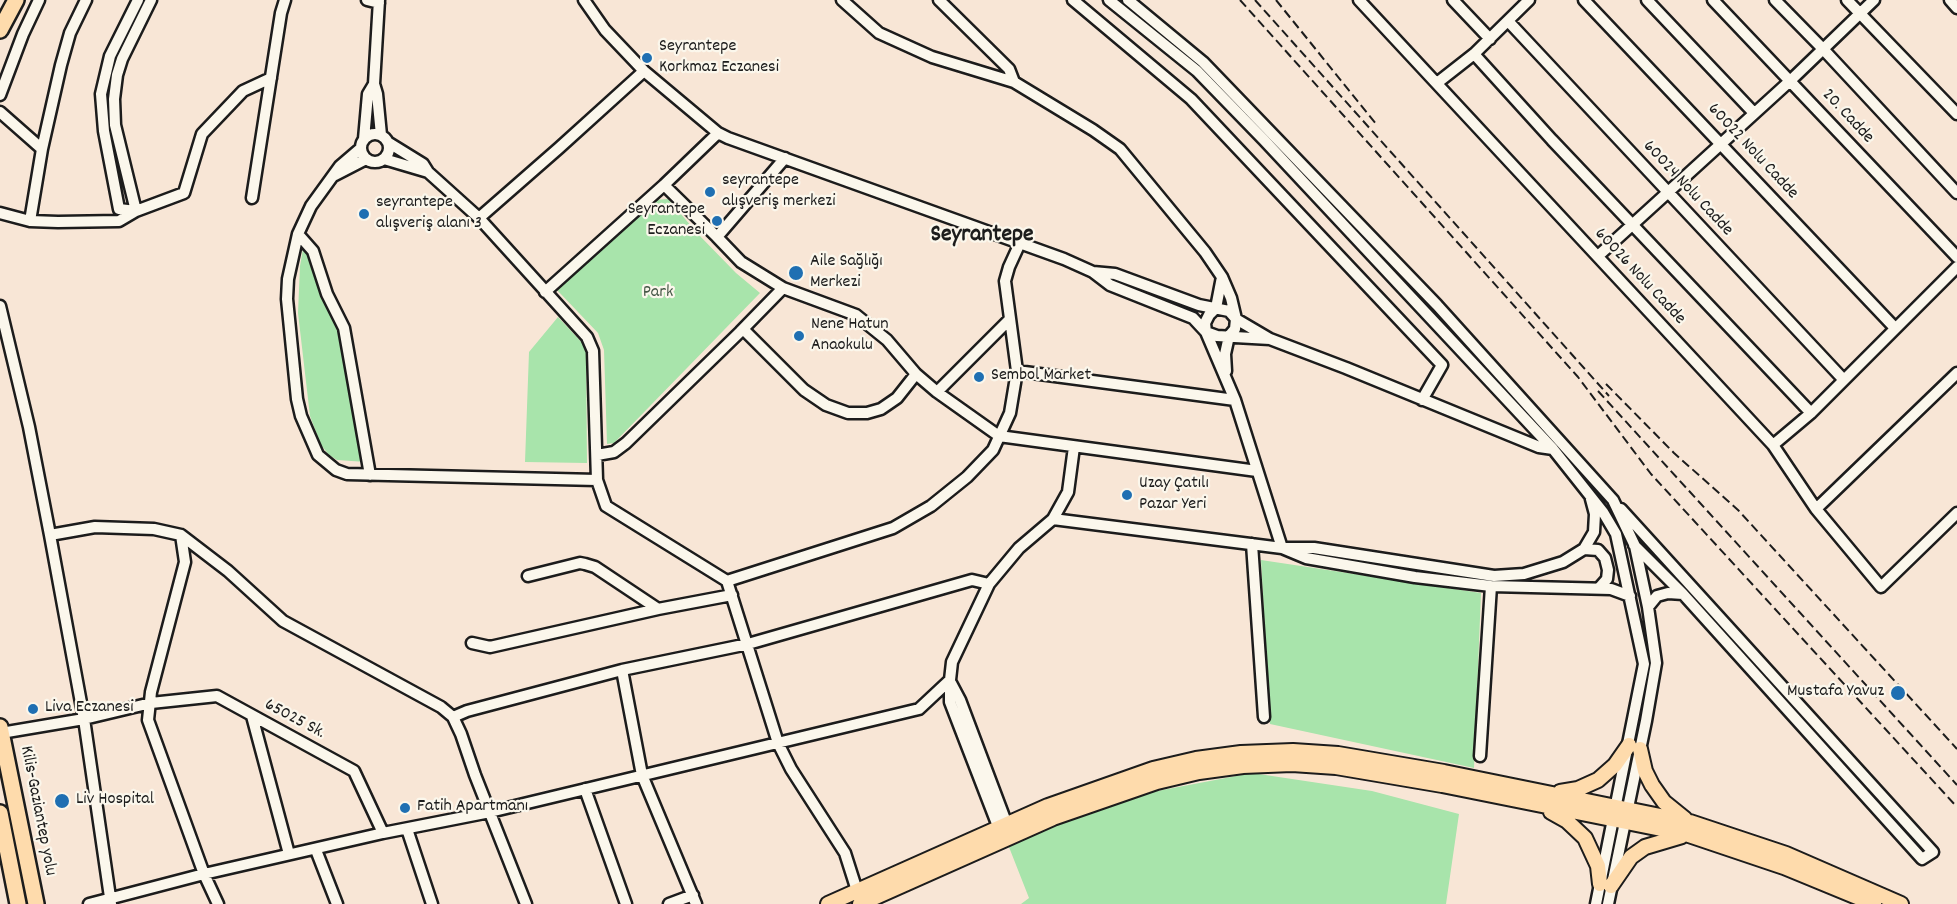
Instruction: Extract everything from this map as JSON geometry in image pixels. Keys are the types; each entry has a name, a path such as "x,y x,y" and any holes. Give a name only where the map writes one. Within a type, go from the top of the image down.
{"highway":[{"path":"0,30 16,0"},
{"name":"Kilis-Gaziantep yolu","path":"1,730 36,904"},
{"name":"Kilis-Gaziantep yolu","path":"0,813 18,904"}],"main road":[{"path":"1552,794 1578,789 1598,780 1635,747 1652,785 1688,828"},
{"path":"860,904 1005,833 1048,806 1153,769 1196,759 1242,753 1293,751 1338,754 1552,794 1621,815"},
{"path":"828,904 858,890 1005,833 1157,782 1198,772 1243,766 1292,764 1336,767 1442,784 1533,804 1621,815 1688,828 1784,867 1875,900 1901,904"},
{"path":"1533,804 1567,821 1585,838 1594,854 1605,885 1631,857 1645,847 1688,828"}],"street":[{"path":"0,95 23,34 39,0"},
{"path":"30,221 42,149 70,33 86,0"},
{"path":"136,211 119,209 104,131 101,94 110,56 138,0"},
{"path":"136,211 115,125 114,99 117,75 151,0"},
{"path":"252,198 280,13 285,0"},
{"path":"366,159 363,143 369,94 374,84 379,1 367,0"},
{"path":"584,0 605,30 644,71 718,133 728,138 1020,243 1093,272 1110,285 1193,318 1206,332 1217,336 1270,339"},
{"path":"842,0 879,33 932,57 1014,82 1120,149 1205,252 1222,277 1236,318 1235,329 1229,336 1225,354 1226,378"},
{"path":"939,0 1010,69 1014,82"},
{"path":"1073,0 1191,99 1442,366 1422,400"},
{"path":"1109,0 1197,71 1422,307 1553,449 1604,512 1683,594 1922,859 1933,852 1437,305 1203,62 1128,0"},
{"name":"60026 Nolu Cadde","path":"1359,0 1773,445 1816,509 1881,587 1957,513"},
{"path":"1453,0 1490,39"},
{"name":"60022 Nolu Cadde","path":"1584,0 1895,328"},
{"path":"1647,0 1754,113"},
{"name":"20. Cadde","path":"1713,0 1957,257"},
{"path":"1775,0 1957,193"},
{"path":"1847,0 1957,114"},
{"path":"1598,256 1790,81 1874,0"},
{"path":"1950,0 1957,8"},
{"path":"1437,83 1474,54 1524,2"},
{"name":"60024 Nolu Cadde","path":"1508,21 1843,379"},
{"name":"60026 Nolu Cadde","path":"1474,54 1811,413"},
{"path":"479,218 644,71"},
{"path":"0,213 30,221 119,221 136,211 184,193 202,134 243,91 271,78"},
{"path":"366,159 375,163 384,159 389,152 374,84"},
{"path":"0,112 42,149"},
{"path":"545,292 718,133"},
{"path":"597,480 347,474 326,463 313,446 301,416 294,380 287,299 291,258 298,234 321,190 340,166 372,134 385,139 423,164 428,172 479,218 587,337 593,351 597,480 606,506 726,581 778,743 790,770 845,853 858,890 860,904"},
{"path":"717,237 785,158"},
{"path":"334,175 366,159"},
{"path":"384,159 428,172"},
{"path":"664,184 741,262 783,288 856,315 887,340 916,374 937,392 999,436 1257,471"},
{"path":"298,234 313,251 327,294 344,328 370,476"},
{"path":"726,581 893,528 931,506 967,477 993,450 1010,413 1017,371 1005,280 1020,243"},
{"path":"1773,445 1811,413 1957,267"},
{"path":"1093,272 1115,274 1198,306 1229,311 1236,318 1270,339 1539,447 1553,449"},
{"path":"1222,277 1215,308 1205,323 1206,332 1235,400 1282,549"},
{"path":"597,454 614,452 626,442 783,288"},
{"path":"0,306 29,427 50,534 84,719 111,902"},
{"path":"937,392 1010,319"},
{"path":"743,329 804,390 826,405 848,413 867,413 881,409 897,398 916,374"},
{"path":"1017,371 1235,400"},
{"path":"1816,509 1957,373"},
{"path":"1005,833 960,700 950,680 952,662 989,584 1019,548 1053,519 1068,492 1074,447"},
{"path":"1282,549 1314,548 1494,576 1524,574 1563,562 1584,549 1594,532 1594,514 1590,493"},
{"path":"1596,904 1605,885 1656,663 1648,607 1635,546 1613,500"},
{"path":"1604,512 1616,534 1644,664 1635,747"},
{"path":"1053,519 1252,544 1282,549 1306,558 1415,577 1491,586 1611,589 1630,596"},
{"path":"50,534 95,527 154,529 181,536 228,571 283,621 441,707 453,717 526,904"},
{"path":"181,536 185,561 151,692 148,720 204,874 218,904"},
{"path":"1252,544 1264,717"},
{"path":"1584,549 1598,550 1605,558 1608,570 1607,579 1599,588"},
{"path":"528,576 579,563 585,564 595,567 658,609"},
{"path":"453,717 467,711 622,670 748,644 972,580 989,584"},
{"path":"1480,756 1491,586"},
{"path":"1648,607 1657,596 1668,592 1683,594"},
{"path":"472,643 490,647 658,609 732,595"},
{"path":"622,670 642,775 694,900 669,904"},
{"path":"89,904 111,902 204,874 383,833 490,812 919,709 950,680"},
{"name":"65025 Sk.","path":"1,730 84,719 151,703 217,696 354,771 383,833"},
{"path":"252,716 289,854"},
{"path":"585,789 626,904"},
{"path":"407,829 432,904"},
{"path":"316,850 337,904"},
{"path":"1605,885 1608,904"}],"green space":[{"name":"Park","path":"668,199 736,273 760,293 614,443 607,444 604,350 598,333 557,290 654,200"},
{"path":"304,243 344,326 366,462 337,460 329,455 321,445 310,416 298,313 300,266"},
{"path":"558,317 586,347 587,463 525,462 529,352"},
{"path":"1261,560 1481,593 1474,768 1270,724"},
{"path":"1252,773 1372,791 1459,814 1446,904 1021,904 1029,898 1007,842 1152,792"}],"railway":[{"path":"1240,0 1578,377 1651,474 1957,807"},
{"path":"1255,0 1609,396"},
{"path":"1276,0 1377,125"},
{"path":"1606,384 1674,453 1738,510 1957,749"},
{"path":"1598,391 1957,785"}],"place":[{"name":"Seyrantepe Korkmaz Eczanesi","path":"647,58"},
{"name":"seyrantepe alışveriş merkezi","path":"710,192"},
{"name":"seyrantepe alışveriş alanı 3","path":"364,214"},
{"name":"Seyrantepe Eczanesi","path":"717,221"},
{"name":"Aile Sağlığı Merkezi","path":"796,273"},
{"name":"Nene Hatun Anaokulu","path":"799,336"},
{"name":"Sembol Market","path":"979,377"},
{"name":"Uzay Çatılı Pazar Yeri","path":"1127,495"},
{"name":"Mustafa Yavuz","path":"1898,693"},
{"name":"Liva Eczanesi","path":"33,709"},
{"name":"Liv Hospital","path":"62,801"},
{"name":"Fatih Apartmanı","path":"405,808"}],"district":[{"name":"Seyrantepe","path":"982,237"}]}
